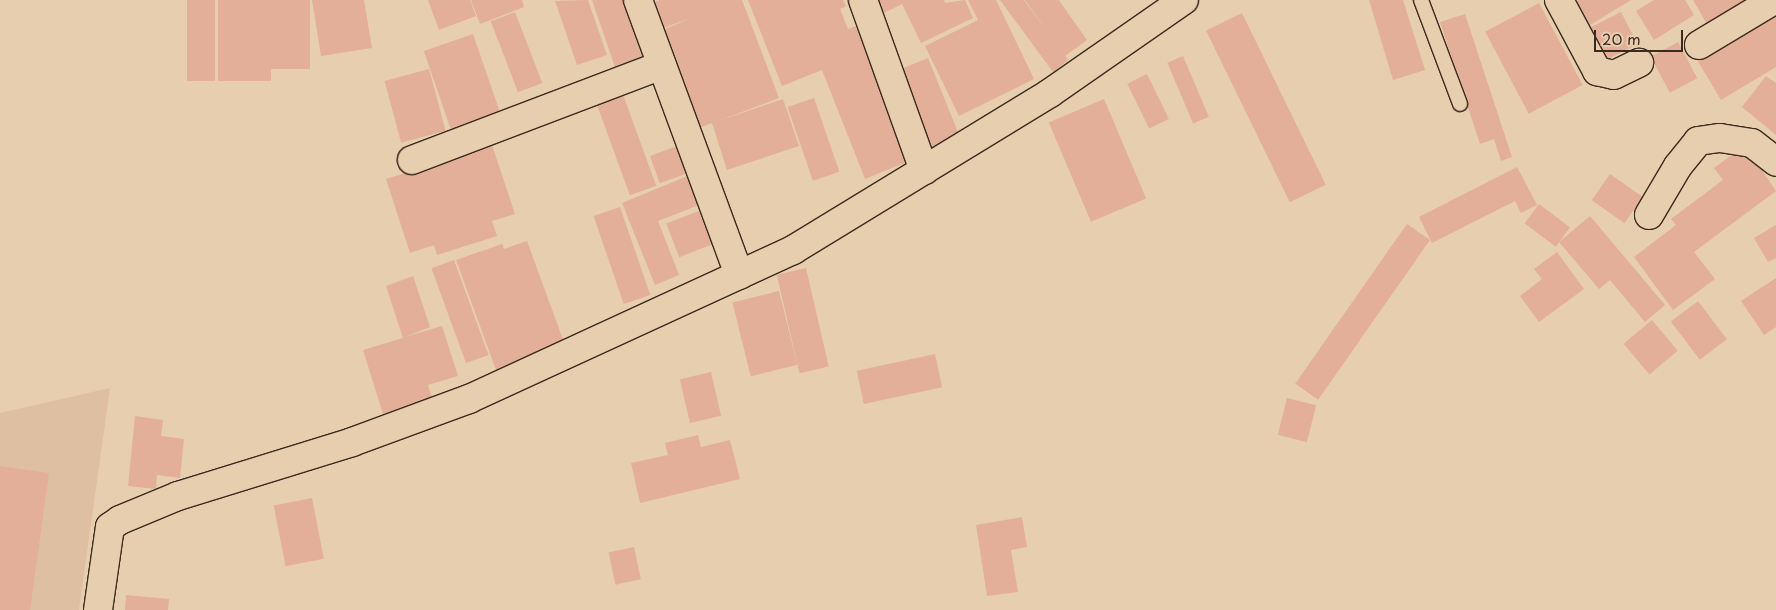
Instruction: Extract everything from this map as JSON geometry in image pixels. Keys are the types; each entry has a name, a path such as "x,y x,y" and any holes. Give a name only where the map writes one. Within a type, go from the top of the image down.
{"street":[{"path":"638,0 739,275"},
{"path":"863,0 924,170"},
{"path":"1559,0 1597,71 1614,74 1639,62"},
{"path":"1699,44 1774,0"},
{"path":"98,610 110,527 120,520 178,496 352,442 469,399 793,250 1050,93 1178,2"},
{"path":"412,160 662,65"},
{"path":"1649,215 1678,166 1698,142 1720,138 1752,143 1776,162"}],"lane":[{"path":"1421,0 1460,104"}],"shaded area":[{"path":"110,388 79,610 0,610 0,413"}],"building":[{"path":"187,0 215,0 215,81 187,81"},
{"path":"218,0 271,0 271,81 218,81"},
{"path":"271,0 310,0 310,69 271,69"},
{"path":"312,0 364,0 372,48 321,56"},
{"path":"428,0 470,0 476,16 439,30"},
{"path":"471,0 522,0 524,7 480,24"},
{"path":"588,0 607,55 577,65 555,1"},
{"path":"592,0 625,0 645,57 615,67"},
{"path":"660,0 742,0 779,98 718,121 783,99 799,146 727,170 712,123 699,128 663,30 691,18 655,31 646,5"},
{"path":"748,0 843,0 846,6 840,9 848,29 856,26 909,161 865,179 822,70 782,86"},
{"path":"878,0 944,0 945,3 965,0 973,18 921,43 902,4 884,13"},
{"path":"968,0 996,0 1034,79 959,116 925,46 978,20"},
{"path":"1000,0 1024,0 1048,33 1025,0 1059,0 1087,40 1065,56 1068,60 1053,72"},
{"path":"1369,0 1403,0 1425,70 1393,80"},
{"path":"1579,0 1631,0 1585,28 1571,5"},
{"path":"1654,0 1685,0 1694,15 1654,40 1636,11"},
{"path":"1693,0 1752,0 1708,26"},
{"path":"1539,3 1583,85 1529,114 1485,32"},
{"path":"515,12 542,83 518,92 491,21"},
{"path":"1621,12 1637,44 1605,60 1589,28"},
{"path":"1776,12 1776,67 1721,100 1697,60"},
{"path":"1242,13 1326,185 1290,202 1206,31"},
{"path":"1465,14 1512,157 1501,161 1494,139 1480,144 1440,22"},
{"path":"473,34 501,116 452,133 424,51"},
{"path":"1678,42 1697,78 1670,93 1651,57"},
{"path":"1183,56 1209,117 1193,123 1167,63"},
{"path":"928,58 960,138 931,150 898,70"},
{"path":"429,69 446,131 401,143 385,81"},
{"path":"1147,74 1169,119 1149,129 1127,84"},
{"path":"1766,76 1776,83 1776,135 1742,107"},
{"path":"621,89 656,186 630,195 595,99"},
{"path":"814,98 839,172 813,181 788,107"},
{"path":"1104,99 1146,198 1091,222 1049,122"},
{"path":"492,145 515,214 492,221 497,236 437,255 434,245 410,253 386,179"},
{"path":"680,145 690,172 660,183 650,156"},
{"path":"1745,145 1776,191 1694,252 1715,279 1673,310 1634,257 1676,225 1671,219 1723,180 1714,168"},
{"path":"1517,167 1537,205 1521,213 1515,201 1432,243 1419,217"},
{"path":"1610,174 1643,197 1624,223 1592,200"},
{"path":"690,175 702,204 658,221 679,275 655,285 622,203"},
{"path":"1539,204 1570,227 1556,247 1525,223"},
{"path":"620,207 650,295 624,304 594,216"},
{"path":"699,211 712,245 679,257 666,224"},
{"path":"1590,216 1665,305 1645,322 1610,280 1599,289 1559,242"},
{"path":"1407,224 1430,240 1318,400 1295,384"},
{"path":"1776,225 1776,258 1768,262 1754,238"},
{"path":"527,241 565,345 496,370 456,260 502,244 504,249"},
{"path":"1557,252 1584,289 1539,322 1520,296 1542,279 1534,269"},
{"path":"454,260 489,355 466,363 431,268"},
{"path":"806,268 829,366 799,373 777,275"},
{"path":"413,276 430,327 405,337 442,326 458,376 428,385 432,399 383,414 363,350 403,338 386,286"},
{"path":"1776,278 1776,327 1764,335 1741,301"},
{"path":"779,291 797,365 751,376 732,303"},
{"path":"1698,301 1727,339 1700,360 1671,321"},
{"path":"1652,320 1678,351 1649,374 1624,344"},
{"path":"935,354 942,387 864,404 857,371"},
{"path":"711,372 721,416 690,423 680,379"},
{"path":"1287,398 1316,405 1307,442 1278,435"},
{"path":"135,416 163,420 161,436 184,439 180,478 157,475 156,489 128,486"},
{"path":"698,435 701,447 730,440 740,479 640,503 631,463 668,455 665,443"},
{"path":"0,466 49,473 30,610 0,610"},
{"path":"312,498 324,559 286,566 274,505"},
{"path":"1022,517 1027,547 1011,550 1018,592 987,596 976,525"},
{"path":"634,547 641,579 615,585 609,552"},
{"path":"126,595 169,599 168,610 125,610"}]}
